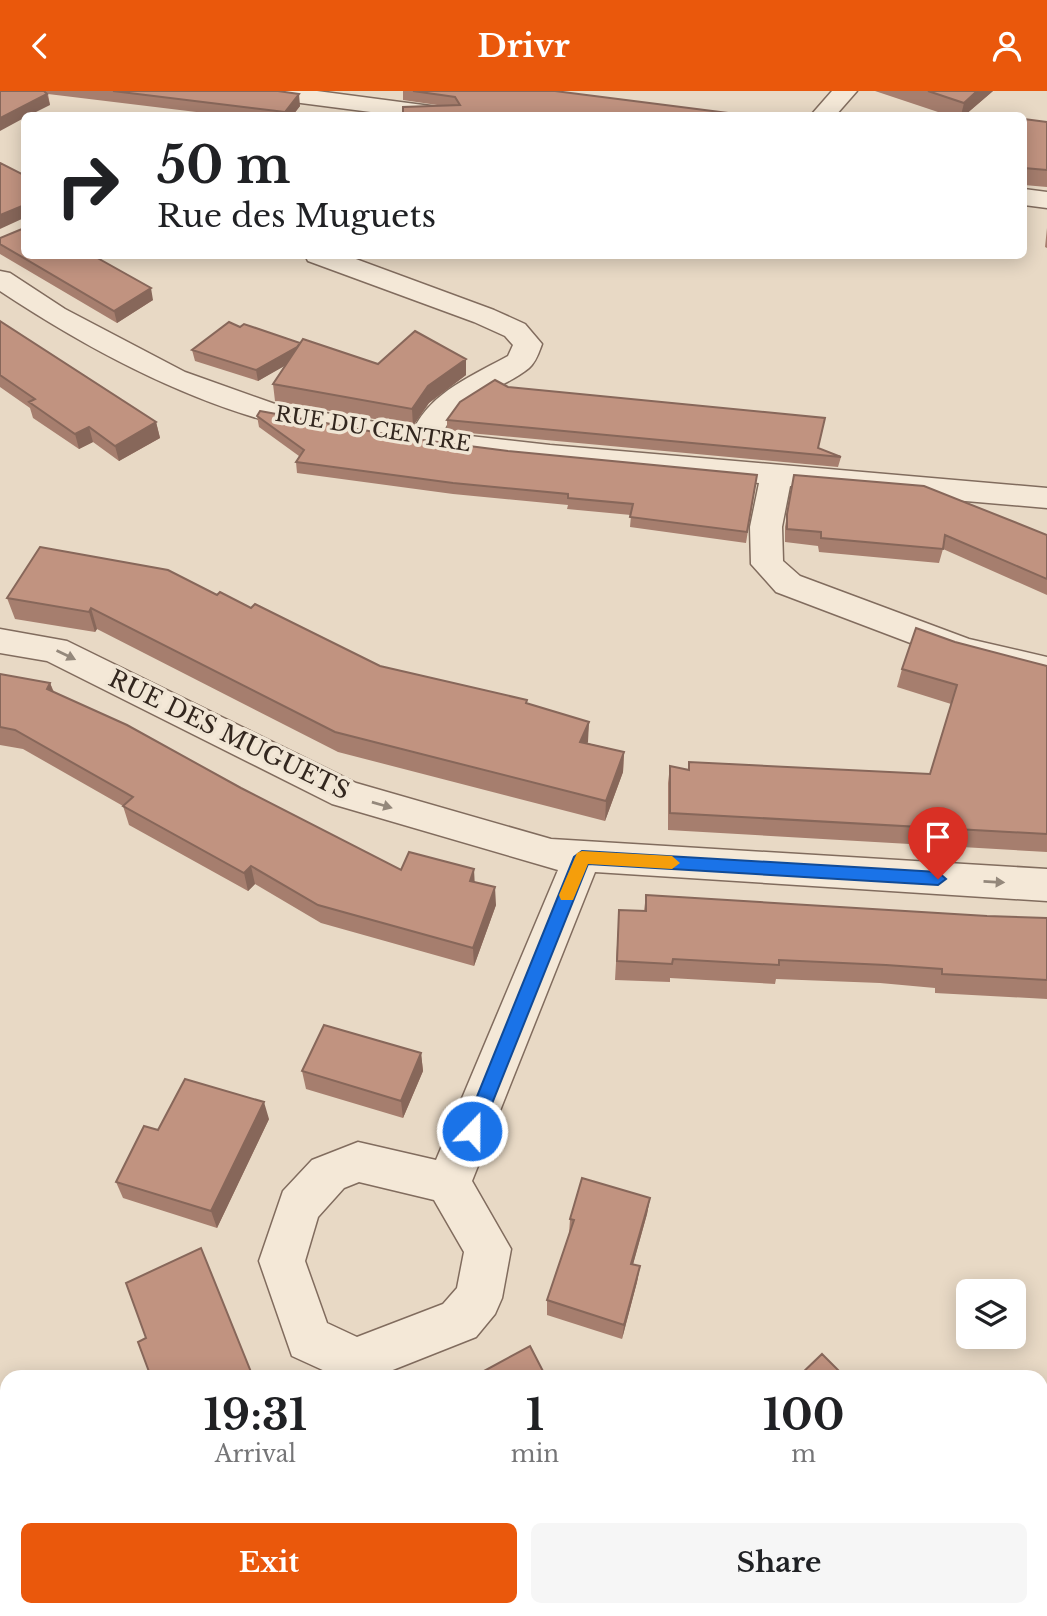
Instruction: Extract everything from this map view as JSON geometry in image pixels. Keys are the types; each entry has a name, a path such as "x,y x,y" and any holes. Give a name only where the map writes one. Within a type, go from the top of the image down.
{"street":[{"path":"262,91 421,112"},
{"path":"437,112 444,91"},
{"path":"826,112 845,91"},
{"path":"1027,197 1047,200"},
{"path":"329,259 484,316 515,330 528,344 520,361 450,402 434,418 424,440"},
{"name":"RUE DU CENTRE","path":"0,279 55,315 175,378 269,412 424,440 550,455 1047,498"},
{"path":"776,475 766,527 767,564 788,584 962,649 1047,670"},
{"name":"RUE DES MUGUETS","path":"0,641 55,650 345,794 551,854 1047,885"},
{"path":"448,1183 582,857"},
{"path":"358,1162 448,1183 488,1249 478,1298 459,1321 356,1361 309,1339 282,1261 299,1206 313,1190 328,1174 358,1162"}],"building":[{"path":"0,91 44,91 47,94 0,118"},
{"path":"113,91 278,91 299,94 285,112"},
{"path":"413,91 555,91 720,112 403,112 403,107 460,105 455,97"},
{"path":"928,91 977,91 964,103"},
{"path":"1027,119 1047,122 1047,170 1027,168"},
{"path":"0,163 21,174 21,206 0,215"},
{"path":"21,229 21,256 0,244 0,238"},
{"path":"26,259 99,259 151,288 114,311"},
{"path":"0,321 156,422 115,446 89,427 75,434 29,402 35,399 0,375"},
{"path":"229,322 240,327 244,324 300,343 256,370 192,350"},
{"path":"415,331 466,359 428,386 412,409 273,384 303,339 378,364"},
{"path":"495,380 508,387 825,418 818,448 841,457 447,420 460,402"},
{"path":"260,411 407,438 508,451 757,475 747,532 630,517 633,504 296,462 304,450 257,416"},
{"path":"794,475 924,486 1047,535 1047,579 945,535 943,549 821,538 821,532 787,529"},
{"path":"40,547 168,570 217,595 220,592 251,608 255,604 380,666 527,700 526,703 589,722 580,742 624,752 606,801 335,732 91,608 89,612 7,598"},
{"path":"916,628 955,642 1047,666 1047,834 670,813 670,766 689,770 689,762 930,774 957,685 902,669"},
{"path":"0,674 50,683 47,689 127,725 241,788 401,870 409,852 474,869 470,881 495,887 473,948 318,905 251,866 244,873 123,806 133,797 15,730 0,727"},
{"path":"646,895 1047,918 1047,980 942,974 942,969 779,960 779,965 673,959 672,964 617,961 619,910 646,911"},
{"path":"324,1025 421,1053 401,1101 302,1071"},
{"path":"185,1079 264,1102 211,1211 116,1182 144,1126 158,1130"},
{"path":"582,1178 650,1198 631,1264 640,1266 624,1325 547,1300 574,1220 570,1219"},
{"path":"201,1248 250,1370 148,1370 138,1342 146,1338 126,1283"},
{"path":"530,1346 542,1370 486,1370"},
{"path":"822,1354 838,1370 805,1370"}],"slow traffic":[{"path":"567,895 582,857 672,863"}],"route":[{"path":"472,1131 582,857 938,879"}]}
